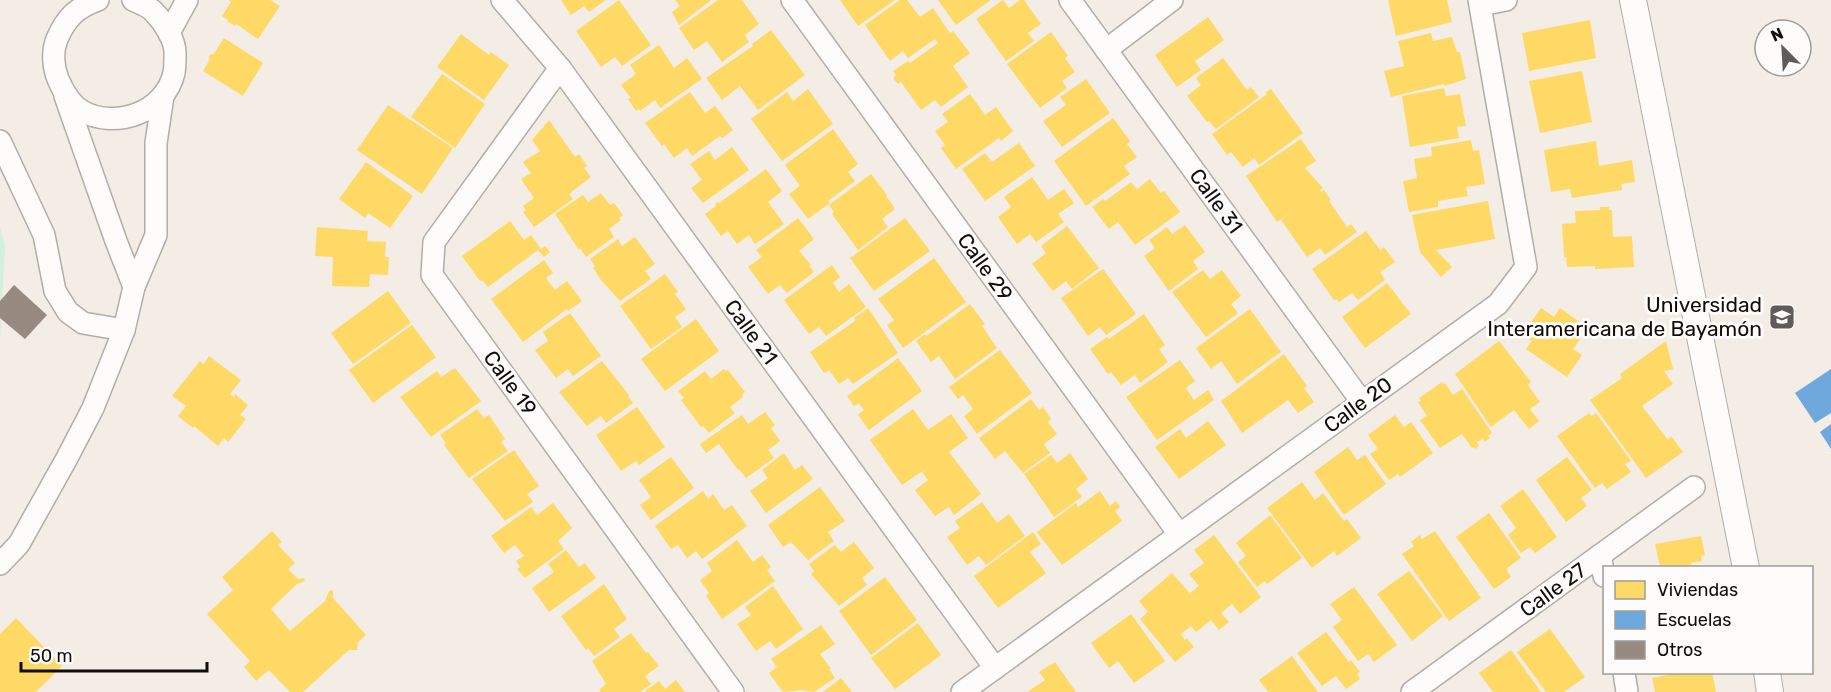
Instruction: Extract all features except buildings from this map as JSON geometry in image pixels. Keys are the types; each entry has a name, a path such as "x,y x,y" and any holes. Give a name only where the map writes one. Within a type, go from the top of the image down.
{"street":[{"path":"98,0 82,6 64,23 54,46 54,71 134,287"},
{"path":"0,564 20,544 93,408 124,330 134,287 156,235 156,143 163,96 174,74 176,50 169,33 152,9 133,0"},
{"path":"169,33 187,0"},
{"name":"Calle 21","path":"502,0 560,68 995,668"},
{"name":"Calle 29","path":"792,0 1179,534"},
{"name":"Calle 31","path":"1070,0 1362,402"},
{"path":"1106,50 1172,0"},
{"path":"1480,3 1506,0"},
{"path":"1634,0 1746,566"},
{"name":"Calle 20","path":"962,692 1497,304 1526,267 1480,3"},
{"name":"Calle 19","path":"560,68 434,242 432,275 733,692"},
{"path":"64,93 82,111 105,119 127,118 147,110 163,96"},
{"path":"0,141 44,235 55,291 68,312 83,323 124,330"},
{"name":"Calle 27","path":"1412,692 1694,487"},
{"path":"1600,555 1603,568"},
{"path":"1624,674 1628,692"},
{"path":"1767,674 1770,692"}],"green space":[{"path":"0,227 5,246 0,340"}],"place":[{"name":"Universidad Interamericana de Bayamón","path":"1782,317"}]}
